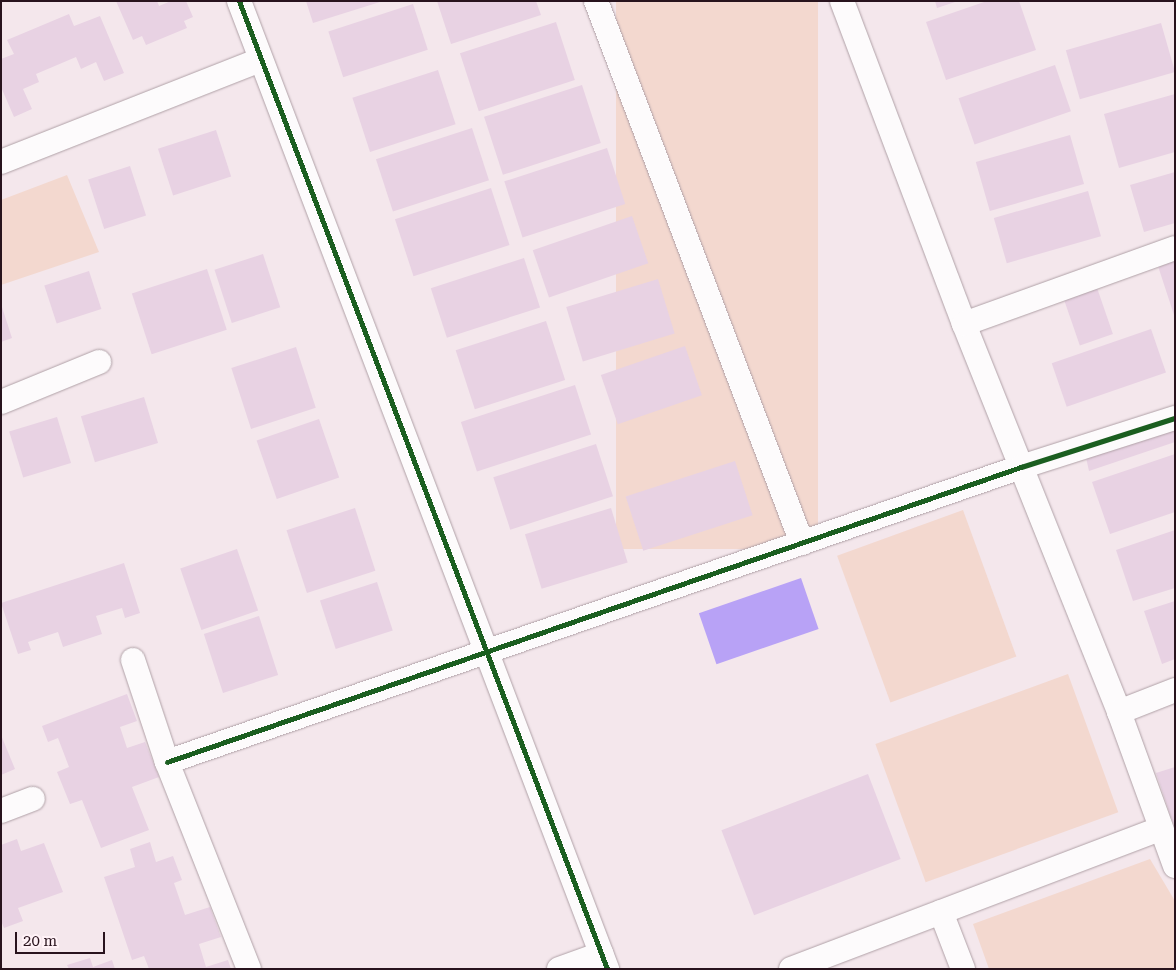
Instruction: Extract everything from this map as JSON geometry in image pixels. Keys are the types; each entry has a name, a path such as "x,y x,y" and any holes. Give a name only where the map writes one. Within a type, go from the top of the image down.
{"street":[{"path":"239,1 604,961 559,969"},
{"path":"596,1 802,543"},
{"path":"842,1 964,324 1119,712 1160,829 1173,857"},
{"path":"1,162 260,60"},
{"path":"964,324 1175,248"},
{"path":"1,402 99,362"},
{"path":"167,762 1021,467 1175,418"},
{"path":"133,660 167,762 248,969"},
{"path":"1119,712 1175,690"},
{"path":"1,811 32,799"},
{"path":"791,969 1160,829"},
{"path":"941,912 963,969"}],"shaded area":[{"path":"616,1 818,1 818,549 616,549"},
{"path":"67,175 99,252 1,285 1,200"},
{"path":"963,510 1016,657 890,702 837,556"},
{"path":"801,578 819,629 716,664 699,613"},
{"path":"1068,674 1118,812 926,882 875,744"},
{"path":"1150,859 1175,901 1175,969 989,969 973,924"}],"building":[{"path":"116,1 157,1 159,6 171,1 186,1 193,17 184,21 187,28 146,45 142,36 133,40"},
{"path":"306,1 380,1 380,2 313,23"},
{"path":"437,1 536,1 541,15 451,44"},
{"path":"935,1 955,1 955,2 937,8"},
{"path":"987,1 1019,1 1036,50 946,80 926,22"},
{"path":"413,4 428,50 343,77 328,32"},
{"path":"69,14 74,26 100,16 124,73 104,81 96,62 81,69 76,57 36,74 39,82 23,89 32,109 14,117 1,87 1,59 14,54 7,40"},
{"path":"556,22 575,80 479,111 460,53"},
{"path":"1161,23 1175,72 1080,99 1066,50"},
{"path":"1055,65 1071,111 975,145 959,98"},
{"path":"438,70 456,124 370,152 352,98"},
{"path":"582,85 601,143 503,175 484,117"},
{"path":"1175,94 1175,152 1119,168 1104,114"},
{"path":"472,128 489,180 393,212 376,159"},
{"path":"216,130 231,177 173,195 158,149"},
{"path":"1070,135 1084,184 990,211 976,162"},
{"path":"607,148 625,204 523,237 504,181"},
{"path":"130,166 146,215 104,229 88,180"},
{"path":"1175,172 1175,223 1144,232 1130,185"},
{"path":"491,188 510,245 413,276 395,219"},
{"path":"1088,191 1101,236 1007,263 994,218"},
{"path":"632,216 648,263 549,297 533,250"},
{"path":"1175,250 1175,314 1174,315 1155,257"},
{"path":"263,254 280,307 232,323 214,270"},
{"path":"524,258 540,307 447,338 431,288"},
{"path":"207,269 227,330 152,354 132,293"},
{"path":"89,271 101,309 57,324 44,286"},
{"path":"658,279 675,334 583,362 566,307"},
{"path":"1095,282 1113,334 1080,345 1062,293"},
{"path":"1,304 12,338 1,342"},
{"path":"546,321 565,380 475,409 456,350"},
{"path":"1151,329 1166,372 1067,407 1052,363"},
{"path":"685,346 702,395 618,424 601,375"},
{"path":"296,347 316,408 251,429 231,368"},
{"path":"575,385 591,434 477,472 461,422"},
{"path":"144,397 158,443 95,462 81,416"},
{"path":"57,417 71,463 23,478 9,432"},
{"path":"319,419 339,478 277,499 257,440"},
{"path":"1170,425 1175,431 1175,442 1089,471 1084,449"},
{"path":"596,444 613,496 510,530 493,477"},
{"path":"1175,454 1175,512 1110,534 1092,482"},
{"path":"735,461 753,515 643,551 626,497"},
{"path":"355,508 375,571 307,593 287,530"},
{"path":"611,508 628,563 542,589 525,534"},
{"path":"1175,530 1175,588 1133,601 1116,550"},
{"path":"237,549 258,610 201,630 180,569"},
{"path":"124,563 140,613 125,618 122,608 96,616 102,634 63,647 58,632 28,642 31,650 18,654 1,603"},
{"path":"377,582 393,631 336,649 320,601"},
{"path":"1175,601 1175,659 1162,664 1144,611"},
{"path":"259,616 278,675 223,693 204,634"},
{"path":"127,694 137,721 120,727 127,748 145,742 159,777 132,787 149,830 101,848 82,800 70,804 57,772 69,767 58,738 48,742 42,726"},
{"path":"1,735 15,769 1,775"},
{"path":"1175,767 1175,826 1174,826 1156,773"},
{"path":"868,774 901,859 754,915 721,830"},
{"path":"17,839 21,851 44,843 63,892 18,908 23,921 4,928 1,921 1,845"},
{"path":"150,842 156,862 173,856 182,880 174,883 185,915 210,907 221,937 199,944 206,967 228,960 231,969 149,969 144,956 132,960 104,877 135,867 130,849"},
{"path":"90,958 93,967 112,960 115,969 69,969 67,965"}],"cycle path":[{"path":"239,1 607,969"},
{"path":"167,762 1021,467 1175,418"}]}
